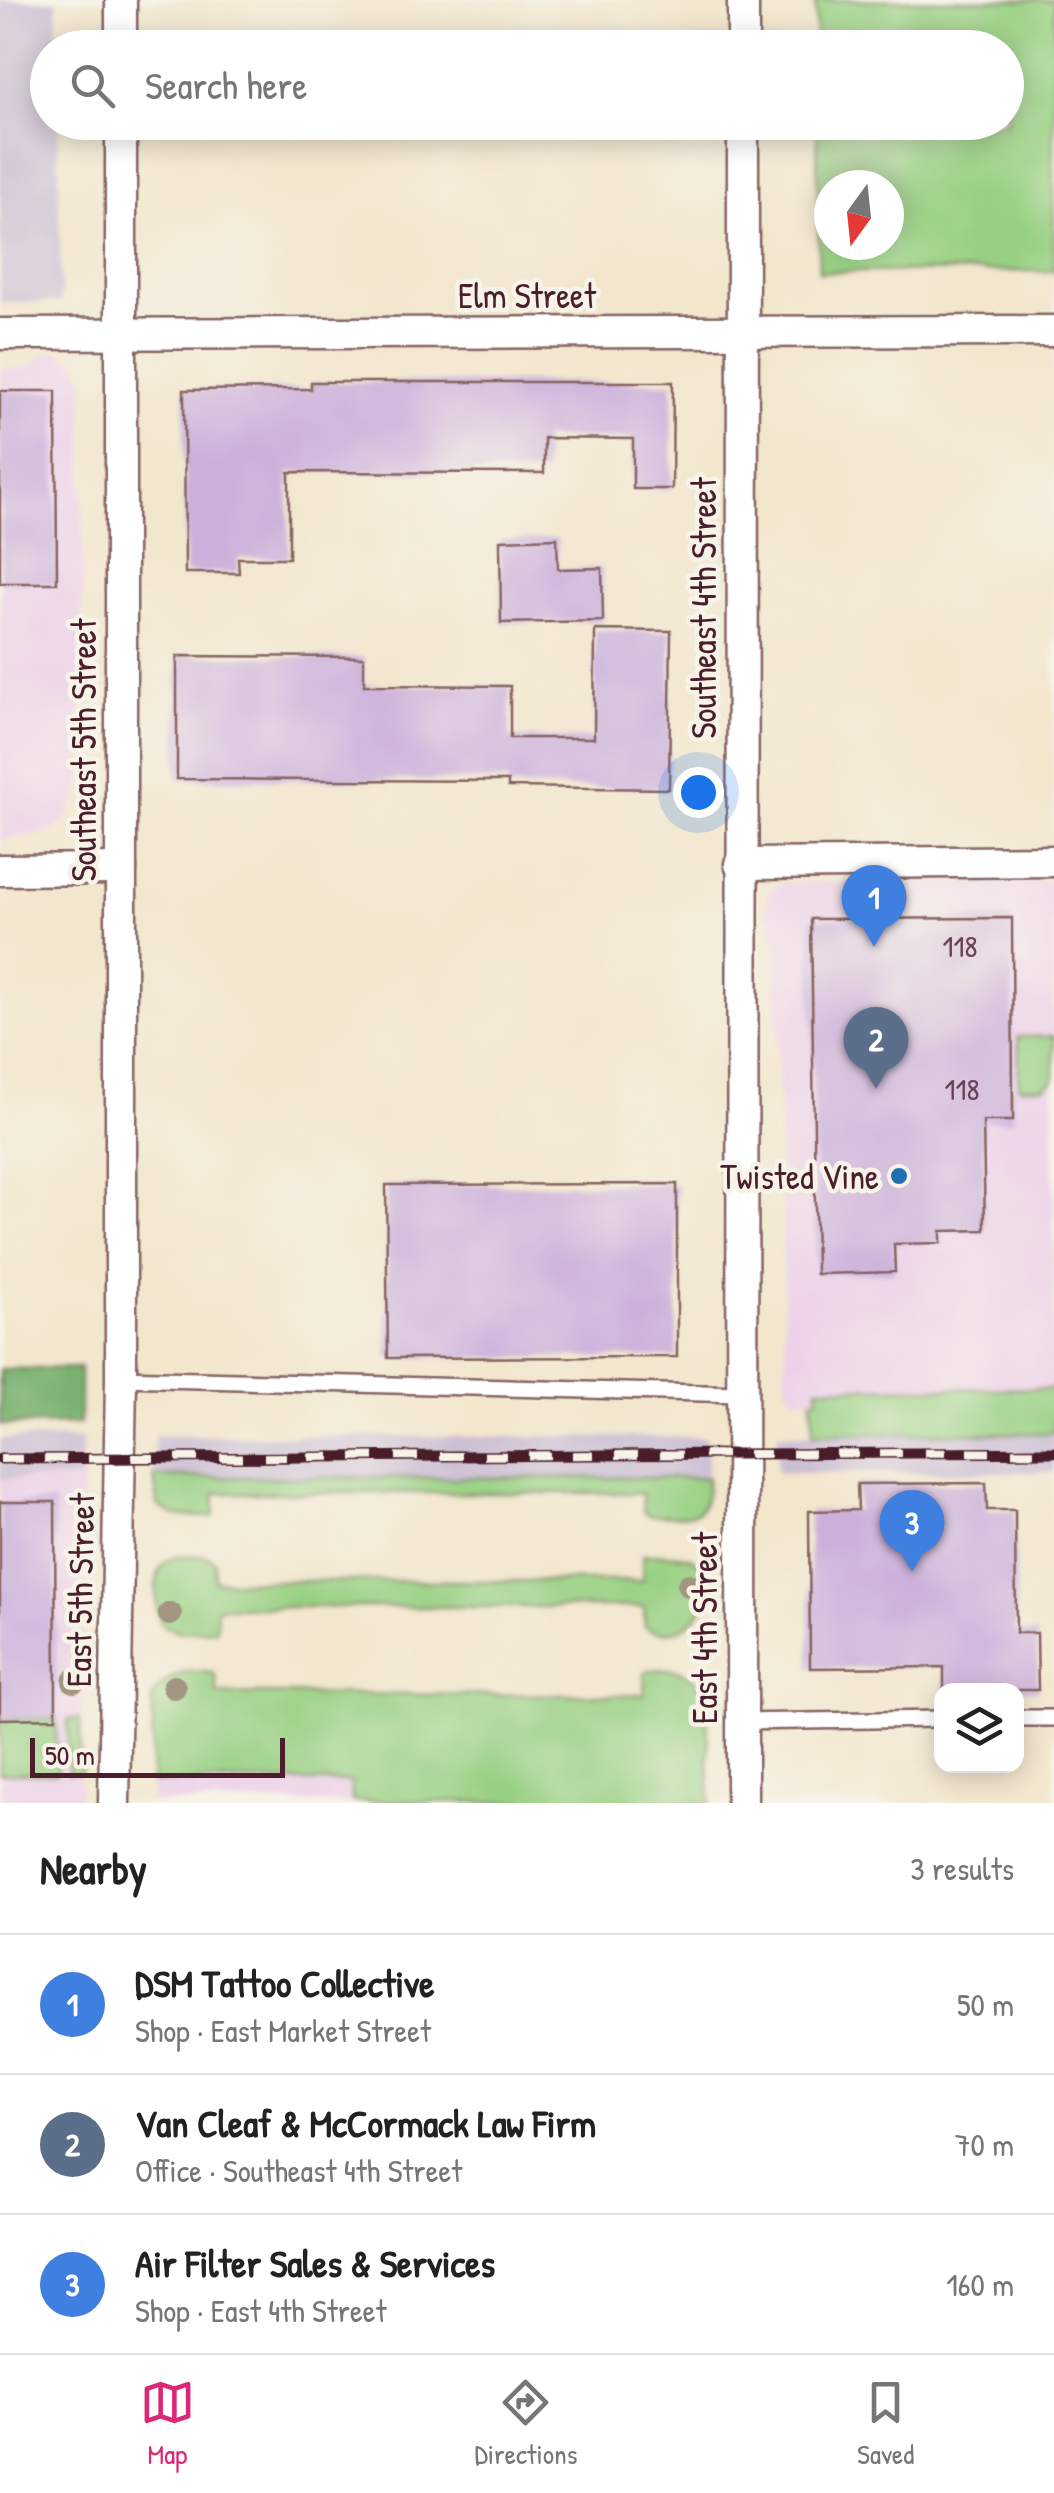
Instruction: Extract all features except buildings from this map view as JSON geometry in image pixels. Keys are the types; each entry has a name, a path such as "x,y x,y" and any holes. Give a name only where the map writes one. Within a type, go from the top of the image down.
{"street":[{"path":"121,0 121,30"},
{"path":"743,0 743,30"},
{"name":"Southeast 5th Street","path":"121,140 121,1378"},
{"name":"Southeast 4th Street","path":"742,1454 743,140"},
{"name":"Elm Street","path":"0,334 1054,331"},
{"path":"740,864 1054,861"},
{"path":"0,870 121,869"},
{"name":"East 5th Street","path":"114,1803 121,1378"},
{"name":"East 4th Street","path":"742,1454 742,1803"}],"lane":[{"path":"121,1378 742,1394"},
{"path":"1024,1718 1054,1718"},
{"path":"742,1722 934,1719"}],"shaded area":[{"path":"0,0 57,0 57,30 30,30 30,140 58,140 61,302 0,303"},
{"path":"57,352 76,362 84,377 81,788 66,819 50,831 0,840 0,369 30,368 43,353"},
{"path":"1054,880 1054,1389 819,1387 818,1398 797,1398 786,1386 775,935 765,912 768,892 781,883"},
{"path":"1054,1433 1054,1472 777,1473 777,1434"},
{"path":"154,1436 707,1437 707,1478 154,1477"},
{"path":"0,1439 82,1439 82,1479 0,1479"},
{"path":"0,1479 82,1479 80,1803 0,1803"},
{"path":"151,1782 351,1782 352,1800 493,1803 151,1803"}],"green space":[{"path":"815,0 1054,0 1054,271 819,272 819,260 904,260 904,170 818,170 817,140 1024,140 1024,30 816,30"},
{"path":"1054,1036 1054,1080 1044,1087 1019,1087 1018,1037"},
{"path":"80,1368 80,1424 0,1425 0,1369"},
{"path":"818,1387 1054,1389 1054,1430 813,1434 812,1399 818,1398"},
{"path":"154,1477 707,1478 707,1493 699,1510 692,1514 649,1515 643,1512 642,1493 215,1493 211,1517 174,1516 158,1506"},
{"path":"664,1554 695,1560 705,1570 709,1584 707,1598 690,1622 677,1630 661,1632 645,1627 644,1607 217,1607 216,1630 181,1632 165,1627 157,1609 159,1572 169,1560 187,1555 210,1557 215,1562 215,1581 642,1581 643,1555"},
{"path":"671,1669 694,1679 707,1701 710,1803 352,1801 351,1782 151,1782 153,1696 165,1682 186,1672 213,1673 217,1694 644,1695 648,1670"},
{"path":"56,1718 57,1773 0,1773 0,1719"},
{"path":"68,1719 80,1719 81,1773 68,1773"}],"railway":[{"path":"0,1459 1054,1452"}],"place":[{"name":"DSM Tattoo Collective","path":"874,947"},
{"name":"Van Cleaf & McCormack Law Firm","path":"876,1089"},
{"name":"Twisted Vine","path":"899,1176"},
{"name":"Air Filter Sales & Services","path":"912,1572"}]}
